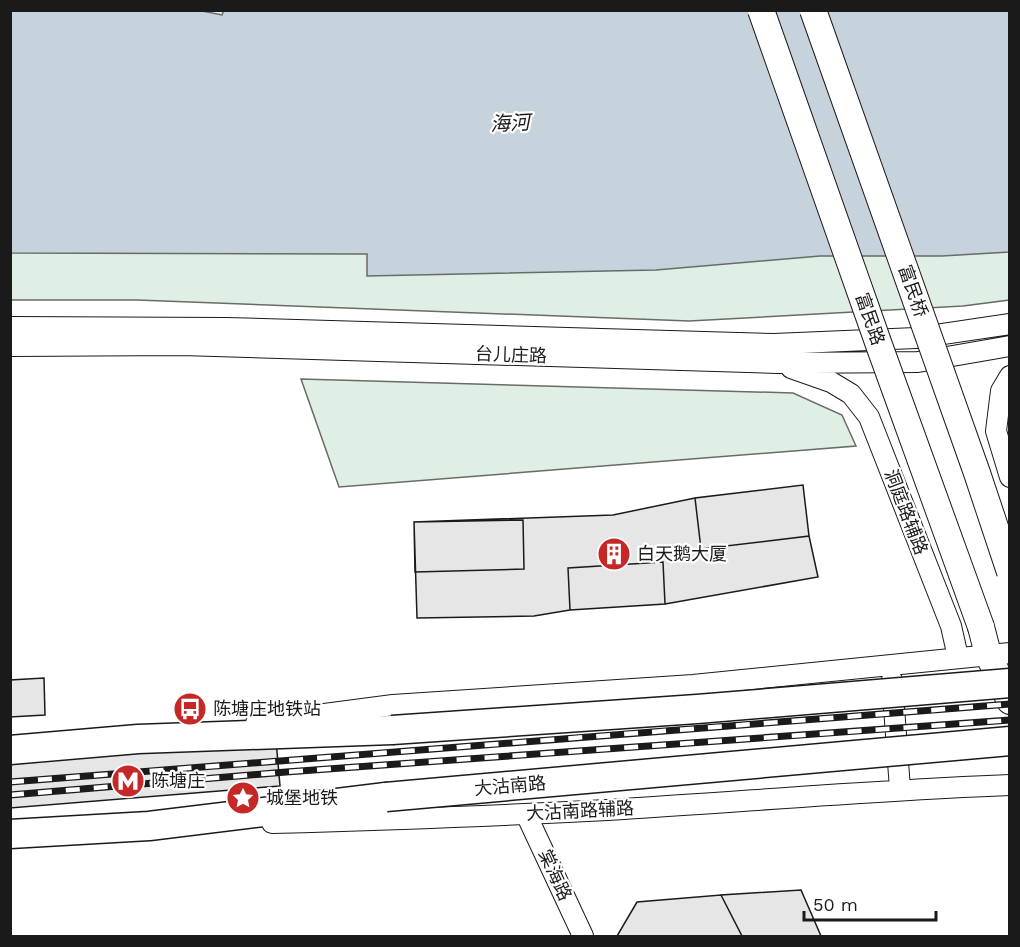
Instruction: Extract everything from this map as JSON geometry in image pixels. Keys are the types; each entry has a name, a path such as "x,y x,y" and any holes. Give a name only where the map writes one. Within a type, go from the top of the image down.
{"highway":[{"path":"10,750 138,739 392,730 697,709 1010,683"},
{"name":"大沽南路","path":"10,834 149,826 386,797 1010,741"}],"main road":[{"name":"富民路","path":"761,10 981,627 998,653 1010,701"},
{"name":"富民桥","path":"813,10 1010,572"}],"street":[{"name":"台儿庄路","path":"10,327 226,328 774,344 916,338 1010,324"},
{"name":"台儿庄路","path":"10,346 182,345 777,363 918,362 1010,346"},
{"name":"洞庭路辅路","path":"777,363 831,382 850,394 869,417 951,626 958,657"},
{"path":"1010,376 1001,391 996,431 1010,477"},
{"path":"138,739 393,705 693,685 998,653"},
{"path":"890,665 900,789"},
{"name":"大沽南路辅路","path":"149,826 526,814 900,789 1010,785"},
{"name":"棠海路","path":"526,814 583,936"}],"green space":[{"path":"10,11 1009,11 1009,300 963,306 689,321 137,300 11,300"},
{"path":"301,379 793,393 842,415 856,446 339,487"}],"water":[{"name":"海河","path":"197,10 222,15 224,10 1009,11 1009,252 942,256 820,256 656,270 367,276 367,254 11,253 10,11"}],"building":[{"name":"白天鹅大厦","path":"803,485 809,536 818,577 665,604 570,610 534,616 417,618 414,522 613,515 695,498"},
{"path":"803,485 809,536 701,549 695,498"},
{"path":"523,520 524,569 415,572 414,522"},
{"path":"663,562 665,604 570,610 568,568"},
{"path":"44,678 45,715 10,717 10,680"},
{"path":"276,740 280,786 10,808 10,762"},
{"path":"801,890 821,936 742,936 721,895"},
{"path":"721,895 742,936 617,936 637,902"}],"railway":[{"path":"10,782 1010,704"},
{"path":"10,795 286,772 1010,720"}],"place":[{"name":"白天鹅大厦","path":"614,554"},
{"name":"陈塘庄地铁站","path":"190,709"},
{"name":"陈塘庄","path":"128,781"},
{"name":"城堡地铁","path":"243,798"}]}
